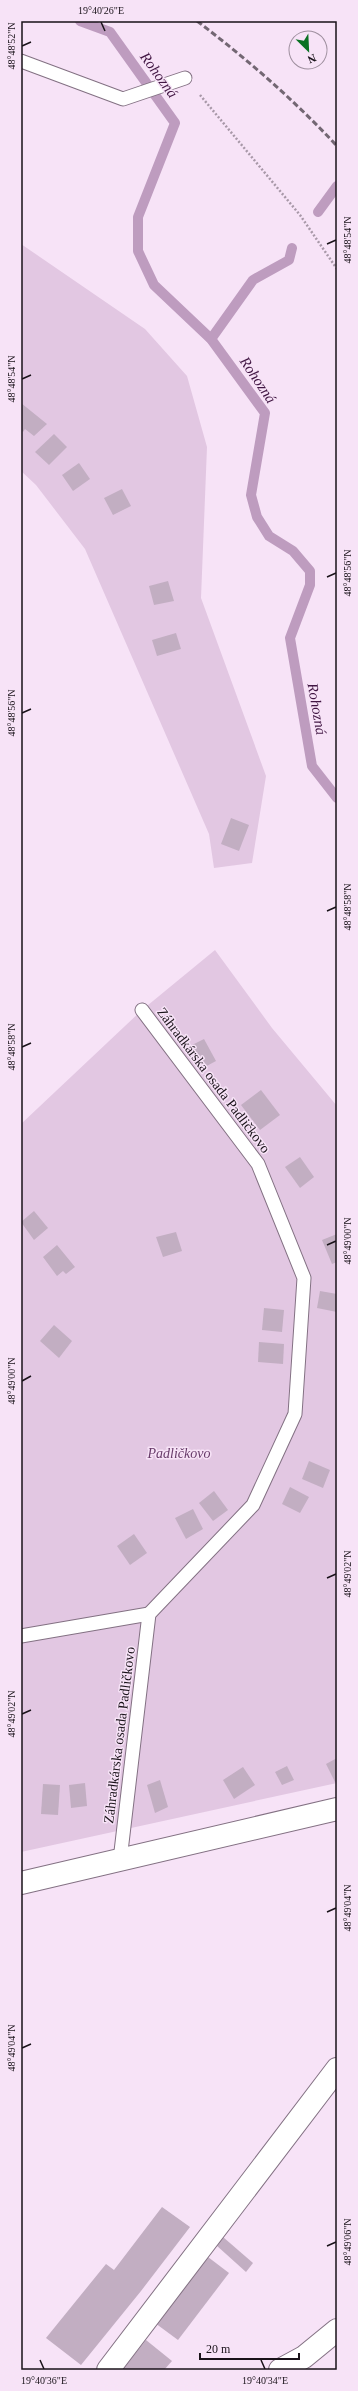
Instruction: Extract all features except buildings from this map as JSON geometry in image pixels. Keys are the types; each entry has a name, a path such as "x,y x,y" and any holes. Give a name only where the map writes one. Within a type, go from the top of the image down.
{"street":[{"path":"21,1882 337,1809"},
{"path":"108,2370 337,2069"},
{"path":"280,2370 304,2357 337,2330"}],"lane":[{"path":"21,61 123,99 180,80"},
{"name":"Záhradkárska osada Padličkovo","path":"120,1860 149,1614 253,1505 295,1414 304,1278 258,1164 142,1010"},
{"path":"21,1636 149,1614"}],"path":[{"path":"180,80 300,215 337,269"}],"green space":[{"path":"21,244 145,329 187,376 207,447 201,598 266,776 252,863 214,868 209,834 85,549 36,485 21,471"},
{"name":"Padličkovo","path":"215,950 272,1028 337,1106 337,1783 21,1852 21,1124 142,1010"}],"waterway":[{"name":"Rohozná","path":"80,21 110,32 175,123 138,217 138,251 154,285 211,339 265,413 251,495 257,517 269,536 293,551 310,571 310,585 290,638 312,766 337,798"},
{"path":"318,212 337,186"},
{"path":"211,339 253,280 289,260 292,248"}],"railway":[{"path":"197,21 270,80 337,146"}]}
